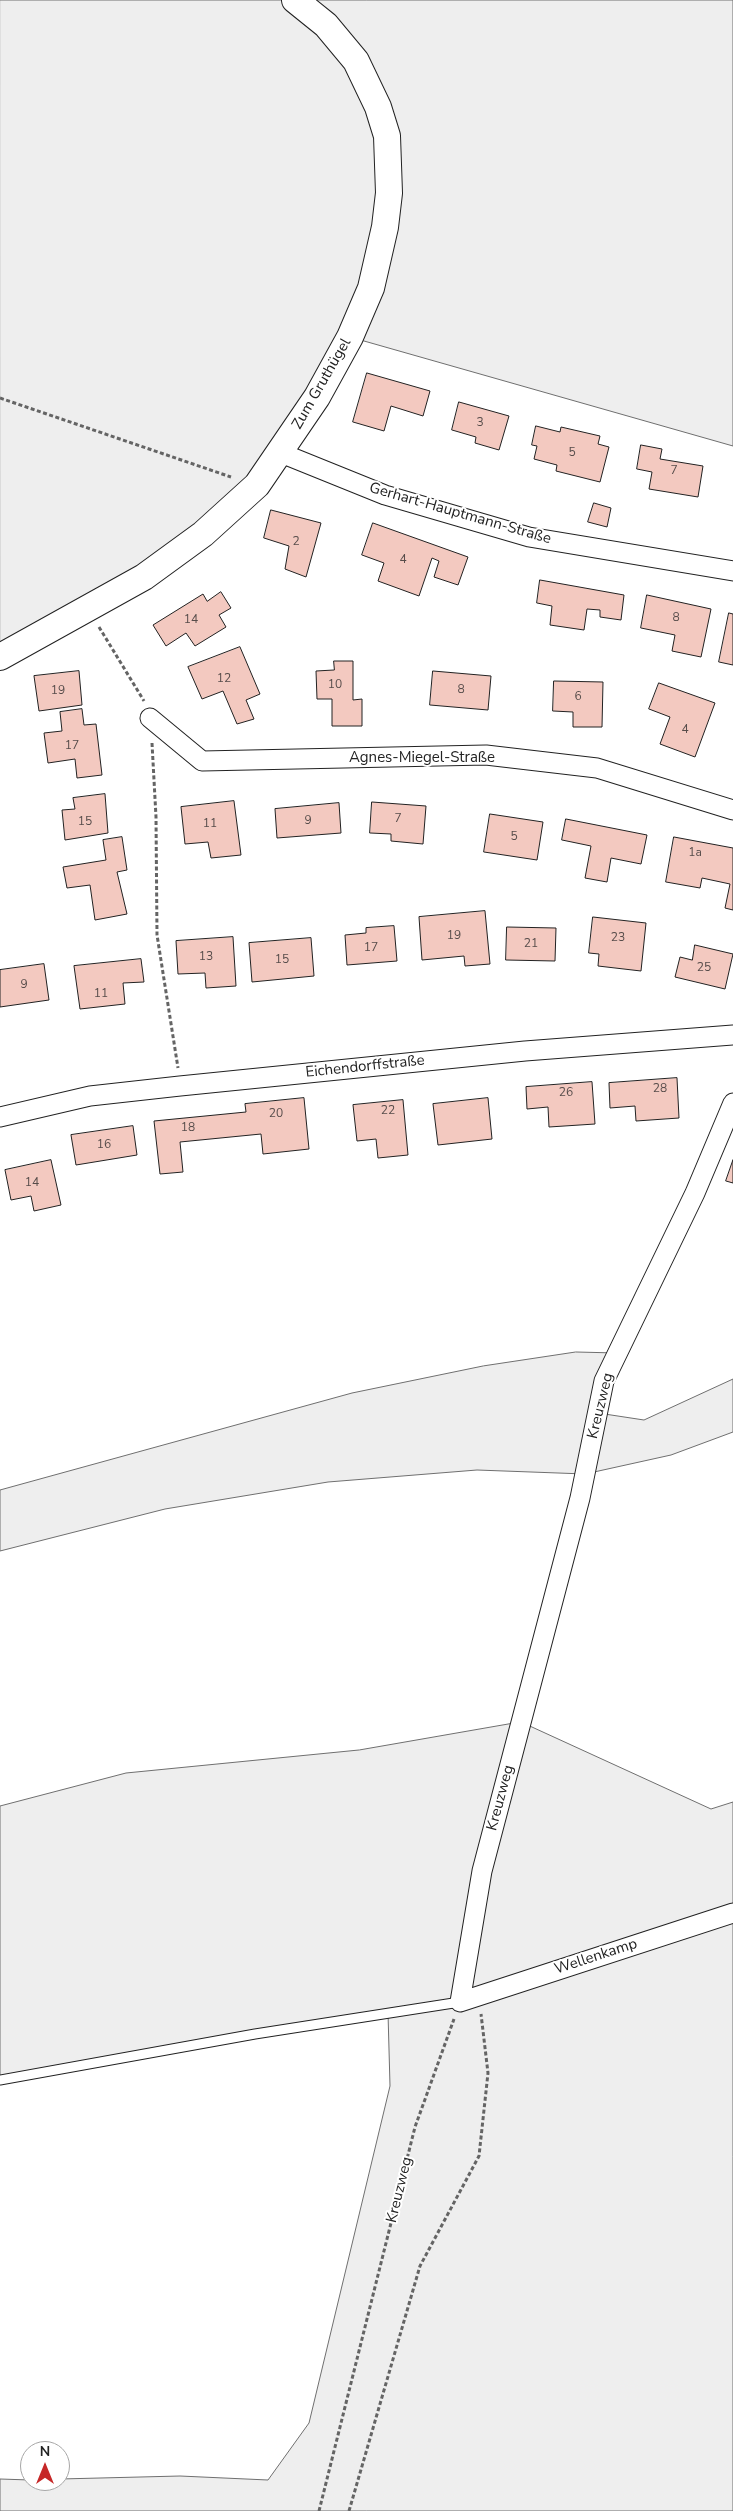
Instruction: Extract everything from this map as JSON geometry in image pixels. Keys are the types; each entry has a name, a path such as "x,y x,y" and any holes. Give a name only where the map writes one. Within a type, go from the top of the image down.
{"street":[{"name":"Zum Gruthügel","path":"0,657 144,577 203,534 257,485 281,453 317,397 350,337 371,288 385,227 389,193 387,136 378,108 356,61 326,24 295,0"},
{"name":"Gerhart-Hauptmann-Straße","path":"281,453 386,495 529,537 733,571"},
{"name":"Agnes-Miegel-Straße","path":"150,718 202,761 486,755 597,768 733,810"},
{"name":"Eichendorffstraße","path":"0,1117 90,1096 525,1051 733,1035"},
{"name":"Kreuzweg","path":"460,2002 482,1871 580,1498 604,1381 694,1193 733,1103"},
{"name":"Wellenkamp","path":"460,2002 733,1913"}],"lane":[{"path":"0,2080 254,2034 460,2002"}],"path":[{"path":"0,398 257,485"},
{"path":"89,608 143,698 150,718 156,817 157,935 180,1086"},
{"path":"349,2511 420,2266 479,2156 488,2073 479,1996"},
{"name":"Kreuzweg","path":"318,2511 416,2127 460,2002"}],"shaded area":[{"path":"0,0 733,0 733,446 350,337 317,397 203,534 0,657"},
{"path":"576,1352 617,1353 598,1413 644,1420 733,1379 733,1432 671,1455 585,1474 477,1470 328,1482 165,1509 0,1551 0,1490 352,1393 483,1366"},
{"path":"521,1722 711,1809 733,1802 733,2511 0,2511 0,2479 20,2480 20,2491 70,2491 70,2479 180,2476 268,2480 309,2423 390,2086 388,2013 0,2081 0,1806 126,1773 359,1750"}],"building":[{"path":"367,373 430,391 423,416 391,406 384,431 353,422"},
{"path":"459,402 509,416 499,450 475,443 476,437 452,430"},
{"path":"536,426 560,432 561,427 600,436 598,444 609,447 600,482 556,471 557,465 534,459 537,446 532,445"},
{"path":"641,445 662,449 660,459 703,466 698,497 649,489 652,472 637,469"},
{"path":"594,503 611,508 607,527 588,522"},
{"path":"271,510 321,523 306,577 285,569 289,546 264,538"},
{"path":"373,523 468,557 458,585 434,577 439,561 432,558 419,596 378,581 384,563 362,555"},
{"path":"540,580 624,595 621,620 600,617 600,610 587,609 584,630 550,625 552,606 537,603"},
{"path":"221,592 231,608 219,615 226,627 195,646 186,633 166,646 153,625 203,594 207,601"},
{"path":"647,595 711,609 701,657 672,651 675,635 641,628"},
{"path":"729,613 733,614 733,665 719,662"},
{"path":"240,647 260,694 246,700 254,719 237,724 223,691 202,699 188,667"},
{"path":"334,661 353,661 353,700 362,699 362,726 332,726 332,699 317,699 316,671 334,670"},
{"path":"79,671 82,705 39,711 34,676"},
{"path":"433,671 491,676 488,710 430,705"},
{"path":"554,681 603,682 602,727 573,727 573,712 553,711"},
{"path":"659,683 715,703 695,757 660,744 670,717 649,709"},
{"path":"82,709 84,725 96,724 102,775 77,778 75,759 48,763 44,733 62,731 60,712"},
{"path":"105,794 108,833 65,840 62,810 75,809 73,798"},
{"path":"234,801 241,855 211,858 208,842 185,844 181,807"},
{"path":"372,802 426,806 423,844 391,841 391,834 370,833"},
{"path":"339,803 341,833 277,838 275,809"},
{"path":"490,814 543,822 537,860 484,852"},
{"path":"566,819 647,835 641,864 611,858 607,882 585,878 591,846 562,840"},
{"path":"122,837 127,870 117,872 127,914 95,920 90,885 67,888 63,867 106,860 103,840"},
{"path":"674,837 733,848 733,910 725,908 730,884 702,878 700,888 666,882"},
{"path":"485,911 490,964 465,966 464,956 422,960 419,917"},
{"path":"593,917 646,923 641,971 598,966 599,954 589,953"},
{"path":"394,926 397,961 347,965 345,935 366,933 366,928"},
{"path":"507,927 556,928 555,961 506,960"},
{"path":"233,937 236,986 206,988 205,973 178,974 176,941"},
{"path":"311,938 314,976 252,982 249,943"},
{"path":"695,945 733,954 725,989 675,977 680,957 692,960"},
{"path":"141,959 144,982 123,983 125,1004 80,1009 74,966"},
{"path":"44,964 49,1000 0,1007 0,970"},
{"path":"677,1078 679,1118 636,1121 635,1106 610,1108 609,1083"},
{"path":"592,1082 595,1124 549,1127 548,1107 527,1109 526,1087"},
{"path":"304,1098 309,1149 263,1154 261,1134 180,1142 183,1172 160,1174 154,1121 246,1112 245,1104"},
{"path":"488,1098 492,1139 438,1145 433,1104"},
{"path":"403,1100 408,1155 378,1158 376,1139 357,1141 353,1105"},
{"path":"133,1126 137,1155 76,1165 71,1135"},
{"path":"51,1160 61,1205 34,1211 31,1196 11,1200 5,1170"},
{"path":"733,1160 733,1183 726,1181"}]}
